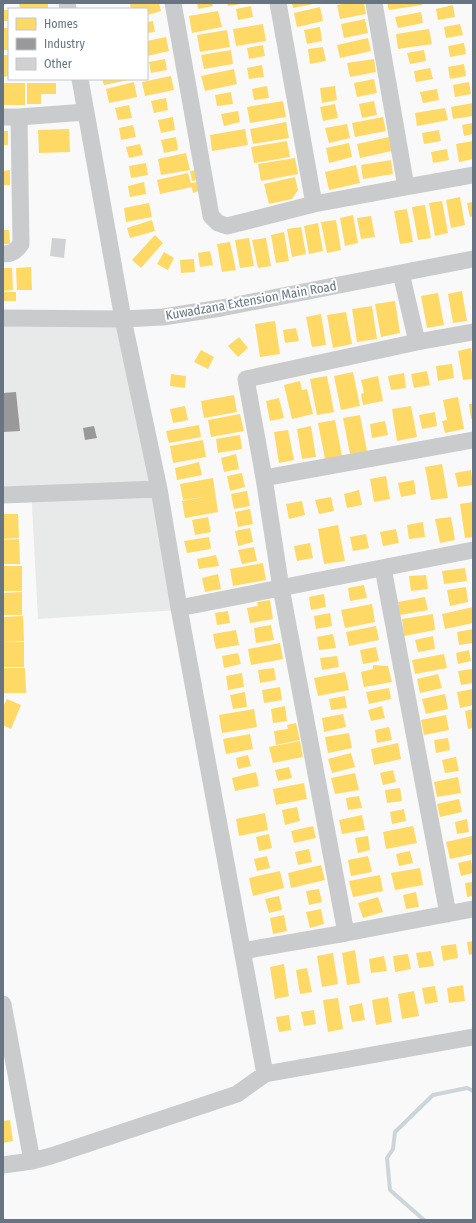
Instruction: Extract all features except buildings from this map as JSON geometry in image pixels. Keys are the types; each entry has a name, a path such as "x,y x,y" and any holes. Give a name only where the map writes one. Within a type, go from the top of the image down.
{"street":[{"path":"173,3 211,216 218,223 227,226 314,204 473,175"},
{"path":"278,3 314,204"},
{"path":"374,3 406,187"},
{"path":"80,80 123,319 159,489 179,608 265,1074"},
{"path":"3,254 9,254 17,250 21,244 11,117 86,112"},
{"name":"Kuwadzana Extension Main Road","path":"3,318 123,319 163,317 221,308 473,259"},
{"path":"401,273 417,342"},
{"path":"346,933 281,588 264,478 246,379 417,342 473,332"},
{"path":"264,478 473,440"},
{"path":"3,495 159,489"},
{"path":"179,608 473,550"},
{"path":"383,568 448,914"},
{"path":"242,951 473,909"},
{"path":"3,1004 32,1161"},
{"path":"3,1165 32,1161 59,1153 237,1094 265,1074 473,1037"}],"shaded area":[{"path":"121,320 178,610 38,619 31,487 3,487 3,322"}],"waterway":[{"path":"424,1220 390,1190 387,1158 393,1149 395,1132 433,1095 467,1088 473,1091"}]}
